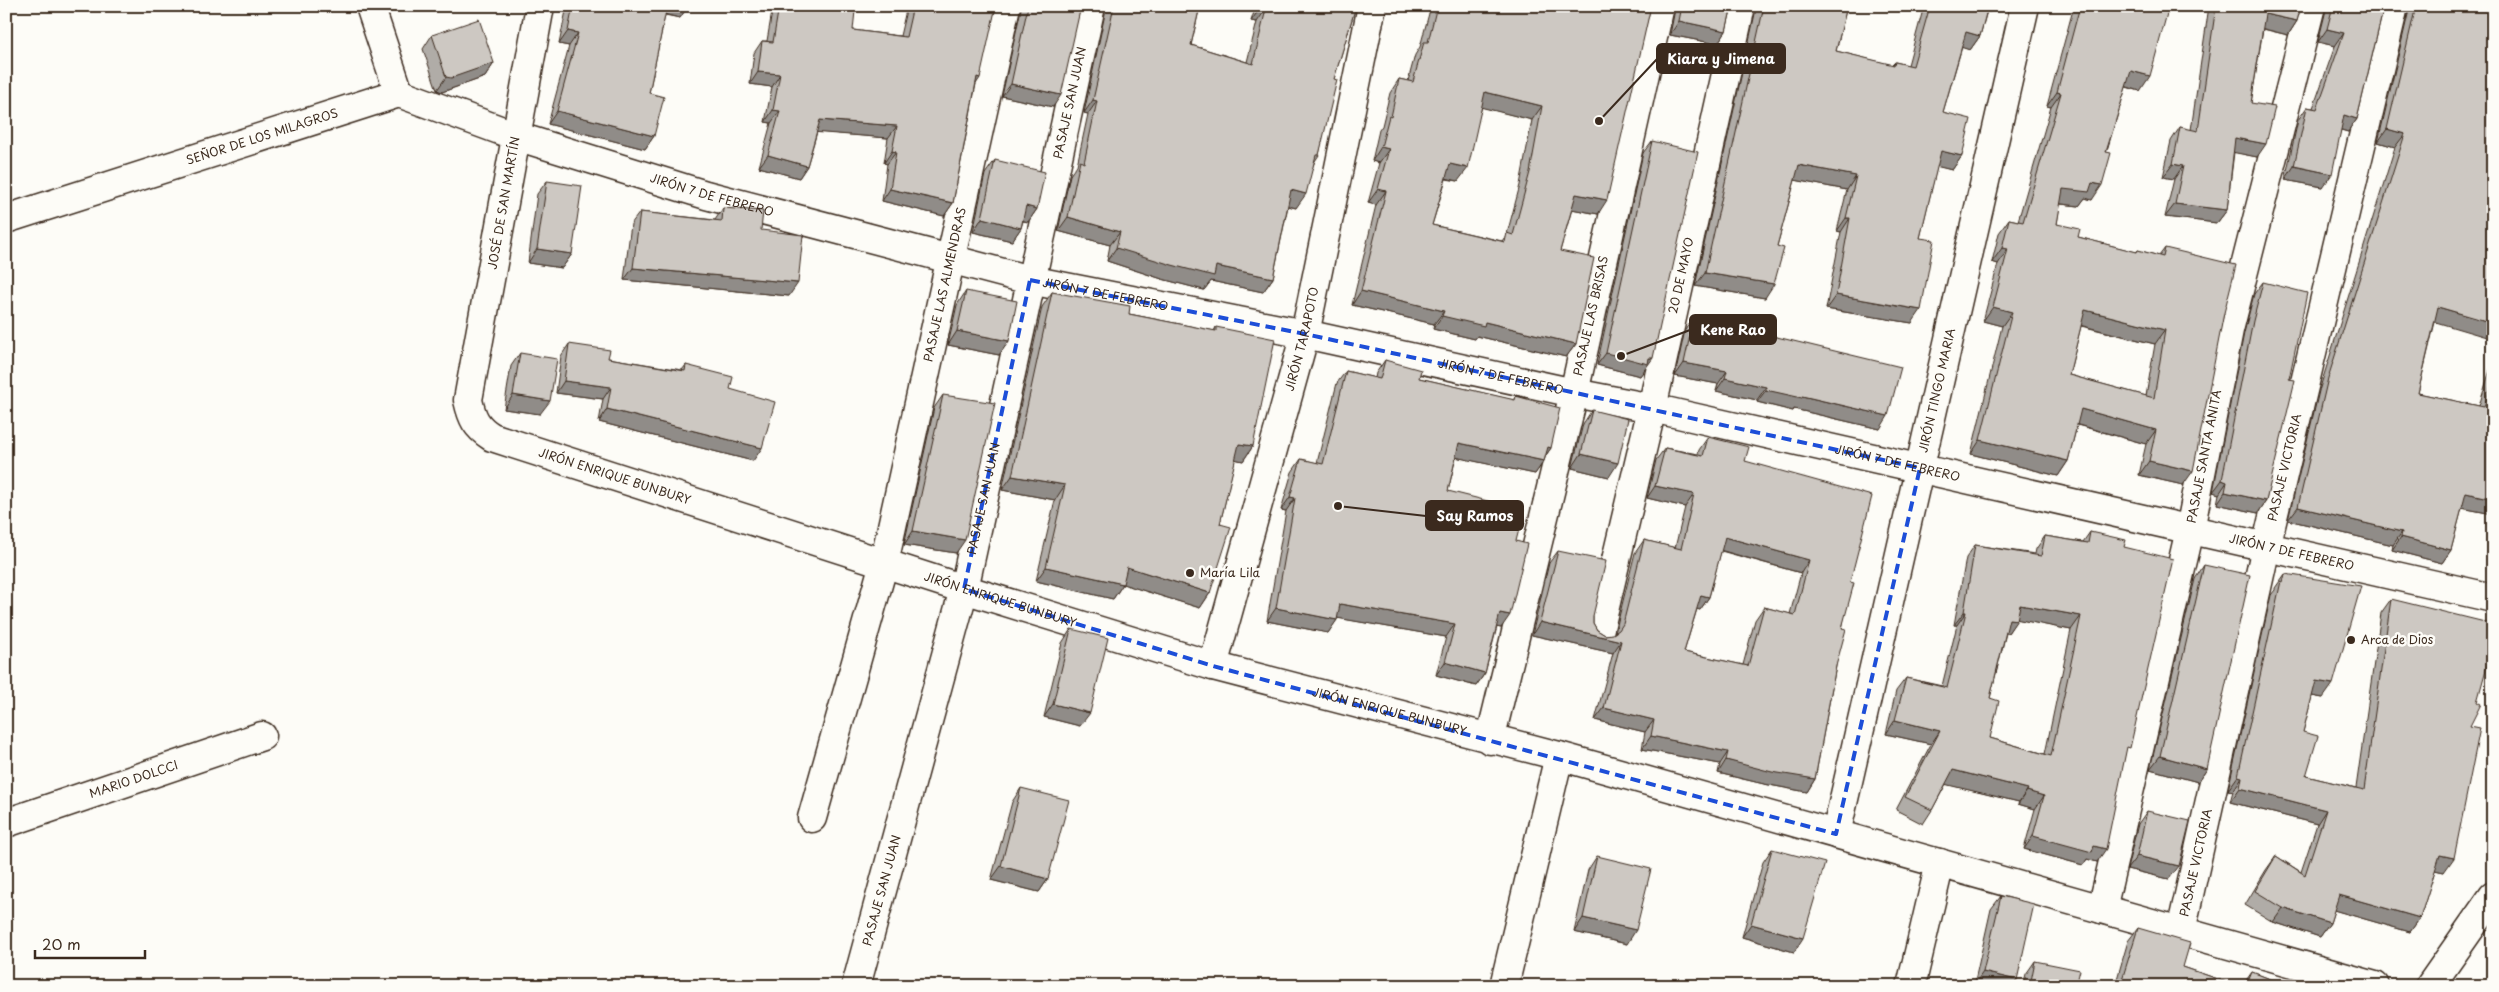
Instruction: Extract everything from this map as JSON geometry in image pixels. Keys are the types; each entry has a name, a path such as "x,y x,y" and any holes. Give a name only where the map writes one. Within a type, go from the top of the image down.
{"street":[{"path":"370,6 399,93 516,136"},
{"name":"JOSÉ DE SAN MARTÍN","path":"468,400 540,6"},
{"name":"PASAJE LAS ALMENDRAS","path":"812,818 884,563 949,258 1006,6"},
{"name":"PASAJE SAN JUAN","path":"856,986 964,589 1091,6"},
{"name":"JIRÓN TARAPOTO","path":"1213,666 1304,334 1372,6"},
{"name":"PASAJE LAS BRISAS","path":"1490,740 1574,394 1660,6"},
{"name":"20 DE MAYO","path":"1599,632 1652,408 1741,6"},
{"name":"JIRÓN TINGO MARIA","path":"1836,834 2025,6"},
{"name":"PASAJE SANTA ANITA","path":"2102,909 2190,530 2229,330 2311,6"},
{"name":"PASAJE VICTORIA","path":"2181,931 2266,547 2394,6"},
{"name":"SEÑOR DE LOS MILAGROS","path":"6,219 399,93"},
{"name":"JIRÓN 7 DE FEBRERO","path":"516,136 706,195 1030,280 1304,334 1574,394 1652,408 2493,598"},
{"name":"JIRÓN ENRIQUE BUNBURY","path":"468,400 472,419 479,429 492,437 964,589 1213,666 1490,740 1559,756 2375,986"},
{"name":"MARIO DOLCCI","path":"6,823 262,736"},
{"path":"1504,986 1559,756"},
{"path":"1911,986 1940,863"},
{"path":"2430,986 2493,896"}],"highlighted area":[{"path":"1030,280 1305,334 1920,468 1836,834 1213,666 964,589"}],"building":[{"path":"573,6 667,6 649,93 664,97 654,136 557,111 578,33 568,31"},
{"path":"779,6 845,6 844,10 855,11 853,30 906,37 913,6 996,6 980,78 977,77 953,203 890,189 896,152 892,151 897,126 820,120 807,166 768,155 780,111 773,110 780,74 758,72 762,41 773,42"},
{"path":"1028,6 1081,6 1061,95 1011,84"},
{"path":"1114,6 1200,6 1191,45 1253,64 1266,9 1261,6 1356,6 1334,79 1337,80 1319,155 1316,155 1306,194 1291,190 1273,278 1216,266 1214,276 1172,265 1116,248 1120,232 1068,217 1080,161 1084,163 1097,101 1093,100"},
{"path":"1437,6 1651,6 1607,200 1576,194 1560,251 1594,258 1576,344 1485,322 1484,326 1442,316 1444,311 1361,291 1386,191 1378,189 1389,149 1381,147 1389,116 1391,117 1399,79 1413,82 1424,42 1428,42","holes":["1485,92 1542,106 1530,172 1513,235 1507,233 1505,242 1432,225 1450,164 1468,168"]},
{"path":"1682,6 1732,6 1726,31 1679,21"},
{"path":"1764,6 1847,6 1836,51 1894,65 1895,62 1913,66 1930,6 1988,6 1980,36 1966,32 1943,112 1971,119 1962,156 1941,151 1920,238 1934,240 1921,310 1836,295 1850,218 1846,218 1856,176 1799,165 1777,246 1784,248 1774,284 1705,273"},
{"path":"2080,6 2169,6 2150,76 2131,71 2106,152 2111,153 2102,185 2092,183 2089,192 2063,189 2057,224 2080,229 2078,237 2137,252 2138,250 2163,257 2165,248 2236,265 2224,313 2193,471 2149,461 2156,430 2081,409 2068,461 1980,440 2012,312 1993,307 2008,249 2002,248 2009,219 2023,222 2061,93 2057,92","holes":["2085,310 2165,330 2154,398 2069,375"]},
{"path":"2216,6 2301,6 2297,21 2265,14 2251,103 2275,107 2266,144 2235,138 2227,210 2175,204 2183,166 2173,164 2180,127 2198,131"},
{"path":"2333,6 2384,6 2357,119 2344,115 2332,174 2294,166 2307,107 2317,109 2344,33 2327,29"},
{"path":"2416,6 2493,6 2493,323 2438,307 2418,393 2484,407 2493,378 2493,499 2466,493 2451,550 2401,537 2402,532 2298,507 2328,378 2405,134 2387,129"},
{"path":"479,19 494,63 451,78 446,77 432,35"},
{"path":"1652,141 1698,152 1653,358 1649,358 1648,364 1606,353"},
{"path":"995,160 1045,172 1037,209 1026,206 1021,228 982,218"},
{"path":"547,181 582,186 572,254 537,249"},
{"path":"723,208 763,211 761,230 803,235 798,283 633,268 640,212 722,221"},
{"path":"2263,282 2307,293 2289,379 2295,380 2266,501 2225,492 2227,482 2222,480 2253,321"},
{"path":"966,291 1017,301 1009,341 957,331"},
{"path":"1052,292 1130,306 1129,314 1216,331 1216,327 1275,339 1253,446 1239,444 1220,524 1231,527 1210,593 1127,567 1123,584 1046,567 1065,485 1012,476"},
{"path":"1694,317 1901,367 1888,416 1802,396 1802,398 1766,390 1766,387 1725,378 1727,371 1684,363"},
{"path":"569,344 610,350 608,358 685,371 686,365 733,377 730,389 775,402 762,448 607,409 611,387 564,381"},
{"path":"520,353 557,359 550,401 513,395"},
{"path":"1385,360 1421,370 1419,378 1515,400 1516,396 1560,408 1551,448 1548,447 1544,461 1459,443 1448,491 1524,510 1516,541 1527,544 1510,615 1500,613 1485,673 1445,662 1455,624 1340,604 1337,620 1276,608 1295,498 1290,497 1301,459 1323,464 1346,371 1380,379"},
{"path":"943,395 995,403 965,540 913,531"},
{"path":"1592,410 1628,419 1618,463 1581,454"},
{"path":"1708,437 1749,447 1745,461 1872,496 1850,582 1854,583 1842,628 1846,629 1836,666 1815,779 1772,772 1726,760 1728,752 1651,736 1654,720 1604,708 1621,641 1540,622 1558,551 1606,561 1593,623 1597,630 1605,635 1613,634 1619,630 1623,624 1644,540 1681,549 1694,494 1655,486 1665,448 1703,456","holes":["1725,537 1809,560 1795,615 1764,607 1748,666 1684,652 1701,595 1709,597"]},
{"path":"2090,532 2126,540 2124,547 2173,559 2130,748 2127,747 2106,849 2094,846 2092,852 2033,836 2044,796 2027,791 2028,789 1953,770 1932,810 1905,797 1940,731 1895,720 1906,678 1947,688 1966,612 1964,612 1975,545 2041,556 2045,536 2088,543","holes":["2020,605 2081,616 2051,756 1990,738 1999,701 1990,698 2009,619 2017,620"]},
{"path":"2204,565 2250,575 2207,769 2160,756"},
{"path":"2285,574 2361,586 2333,684 2316,681 2303,732 2318,736 2306,776 2364,790 2391,599 2493,624 2493,644 2477,702 2481,704 2470,726 2480,728 2454,858 2440,855 2420,918 2339,895 2330,923 2283,908 2255,891 2276,856 2305,875 2326,810 2240,788 2242,777 2238,776 2281,581 2283,582"},
{"path":"1071,629 1108,638 1090,713 1053,704"},
{"path":"1021,788 1069,800 1048,879 1001,866"},
{"path":"2147,811 2190,821 2179,866 2137,856"},
{"path":"1772,849 1825,863 1803,938 1751,924"},
{"path":"1597,856 1651,869 1636,930 1583,918"},
{"path":"2001,896 2034,904 2017,980 1983,972"},
{"path":"2138,928 2190,943 2183,967 2238,986 2120,986"},
{"path":"2035,961 2080,970 2076,986 2030,986"},
{"path":"2252,972 2288,986 2246,986"}],"place":[{"name":"Kiara y Jimena","path":"1599,121"},
{"name":"Kene Rao","path":"1621,356"},
{"name":"Say Ramos","path":"1338,506"},
{"name":"María Lila","path":"1190,573"},
{"name":"Arca de Dios","path":"2351,640"}]}
